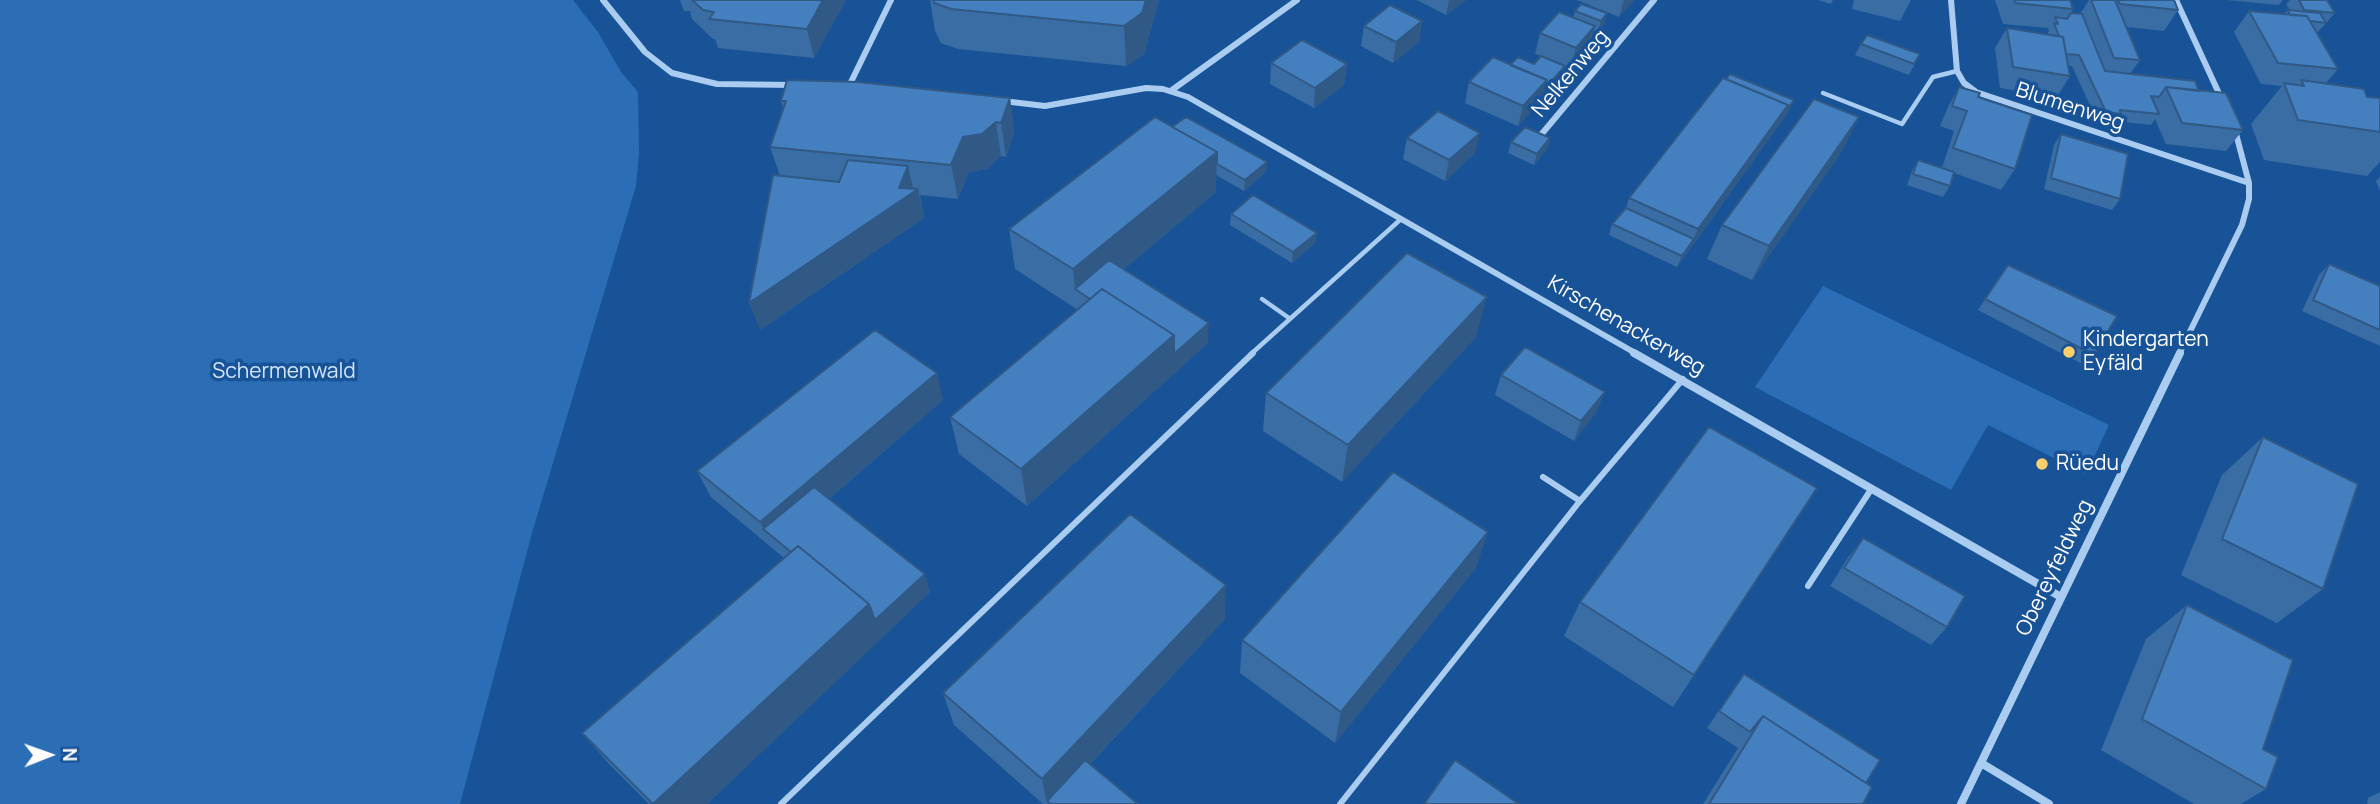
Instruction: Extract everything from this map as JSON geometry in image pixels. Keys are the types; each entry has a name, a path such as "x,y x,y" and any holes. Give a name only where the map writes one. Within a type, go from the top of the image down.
{"street":[{"path":"603,0 645,52 672,74 717,84 795,85"},
{"path":"850,84 891,0"},
{"path":"993,100 1045,106 1136,89 1172,90 1297,0"},
{"name":"Nelkenweg","path":"1540,135 1654,0"},
{"path":"1951,0 1957,71"},
{"path":"2176,0 2228,114"},
{"name":"Blumenweg","path":"1957,71 1969,88 1986,97 2249,183"},
{"path":"836,85 863,86"},
{"name":"Kirschenackerweg","path":"1172,90 1683,379 2061,597"},
{"name":"Obereyfeldweg","path":"1961,804 2242,225 2249,199 2249,183 2234,127"},
{"path":"1980,763 2049,804"}],"lane":[{"path":"1824,93 1902,124 1933,77 1957,71"},
{"path":"781,804 1289,318 1401,219"},
{"path":"1262,299 1289,318"},
{"path":"1340,804 1580,500 1683,379"},
{"path":"1544,477 1580,500"},
{"path":"1808,586 1872,488"}],"green space":[{"name":"Schermenwald","path":"0,0 573,0 598,32 621,72 638,92 639,153 636,186 532,533 460,804 0,804"},
{"path":"1823,286 2109,425 2086,474 1988,425 1951,490 1755,387"}],"building":[{"path":"692,0 823,0 807,29 709,19 714,12 703,10"},
{"path":"933,0 1146,0 1142,13 1124,26 951,9 934,3"},
{"path":"2014,0 2070,0 2073,9 2015,3"},
{"path":"2091,0 2115,0 2140,60 2114,58"},
{"path":"2118,0 2174,0 2178,10 2120,4"},
{"path":"2299,0 2327,0 2335,13 2304,10"},
{"path":"1581,4 1607,13 1601,21 1575,11"},
{"path":"1390,5 1422,21 1396,42 1364,26"},
{"path":"2288,10 2320,13 2326,23 2310,21 2307,16 2290,15"},
{"path":"2249,11 2307,16 2338,69 2278,63"},
{"path":"1559,12 1595,26 1576,48 1540,33"},
{"path":"2071,13 2082,14 2105,71 2195,81 2199,91 2166,87 2159,97 2151,96 2159,114 2120,110 2121,114 2106,112 2079,55 2066,54 2063,37 2059,36 2054,23 2058,24 2055,17 2067,19"},
{"path":"2007,28 2063,37 2070,76 2013,67"},
{"path":"1867,35 1920,54 1914,64 1861,44"},
{"path":"1302,40 1347,64 1315,88 1271,63"},
{"path":"1541,56 1565,66 1544,90 1547,80 1510,65 1518,57 1534,64"},
{"path":"1493,57 1547,80 1523,106 1469,82"},
{"path":"1730,74 1794,100 1784,114 1788,105 1726,79"},
{"path":"1723,78 1788,105 1698,229 1629,198"},
{"path":"787,80 858,82 1010,98 1001,123 996,122 982,134 963,137 951,165 770,147 786,101 781,101"},
{"path":"2301,80 2364,89 2367,97 2380,98 2380,132 2298,120 2284,83 2304,86"},
{"path":"1959,87 1980,93 1978,97 2032,115 2015,169 1953,148 1967,111 1952,106"},
{"path":"2166,87 2226,93 2243,130 2182,123"},
{"path":"1814,99 1859,117 1769,246 1722,225"},
{"path":"1438,111 1480,133 1449,160 1407,138"},
{"path":"1155,117 1217,152 1073,269 1009,229"},
{"path":"1186,117 1267,162 1245,180 1217,164 1217,152 1172,127"},
{"path":"1525,127 1550,138 1537,154 1511,142"},
{"path":"2061,134 2128,154 2120,199 2051,178"},
{"path":"848,160 908,166 899,188 918,189 749,303 773,175 839,182"},
{"path":"1918,160 1954,172 1950,186 1913,174"},
{"path":"1253,195 1317,233 1293,252 1231,214"},
{"path":"1626,208 1694,239 1682,256 1612,224"},
{"path":"1407,253 1487,297 1348,445 1266,393"},
{"path":"1109,260 1209,323 1174,354 1174,335 1102,289 1090,299 1075,289"},
{"path":"2329,264 2380,286 2380,330 2313,300"},
{"path":"2008,265 2117,316 2094,355 1985,299"},
{"path":"1102,289 1174,335 1021,469 950,417"},
{"path":"875,330 937,373 760,522 697,471"},
{"path":"1525,347 1605,392 1581,421 1501,375"},
{"path":"1709,427 1817,488 1694,675 1580,602"},
{"path":"2263,437 2358,484 2323,589 2222,539"},
{"path":"1393,472 1488,532 1341,712 1242,640"},
{"path":"814,487 925,574 875,620 869,604 798,546 791,552 763,529"},
{"path":"1130,514 1226,585 1042,779 943,693"},
{"path":"1863,538 1965,596 1947,627 1844,568"},
{"path":"798,546 869,604 653,804 582,733"},
{"path":"2187,605 2293,660 2263,749 2278,757 2266,789 2142,719"},
{"path":"1744,674 1880,760 1866,783 1763,716 1750,732 1719,711"},
{"path":"1763,716 1872,787 1863,804 1709,804"},
{"path":"1085,760 1138,804 1051,804 1047,801"},
{"path":"1455,760 1519,804 1424,804"}],"place":[{"name":"Kindergarten Eyfäld","path":"2069,352"},
{"name":"Rüedu","path":"2042,464"}]}
